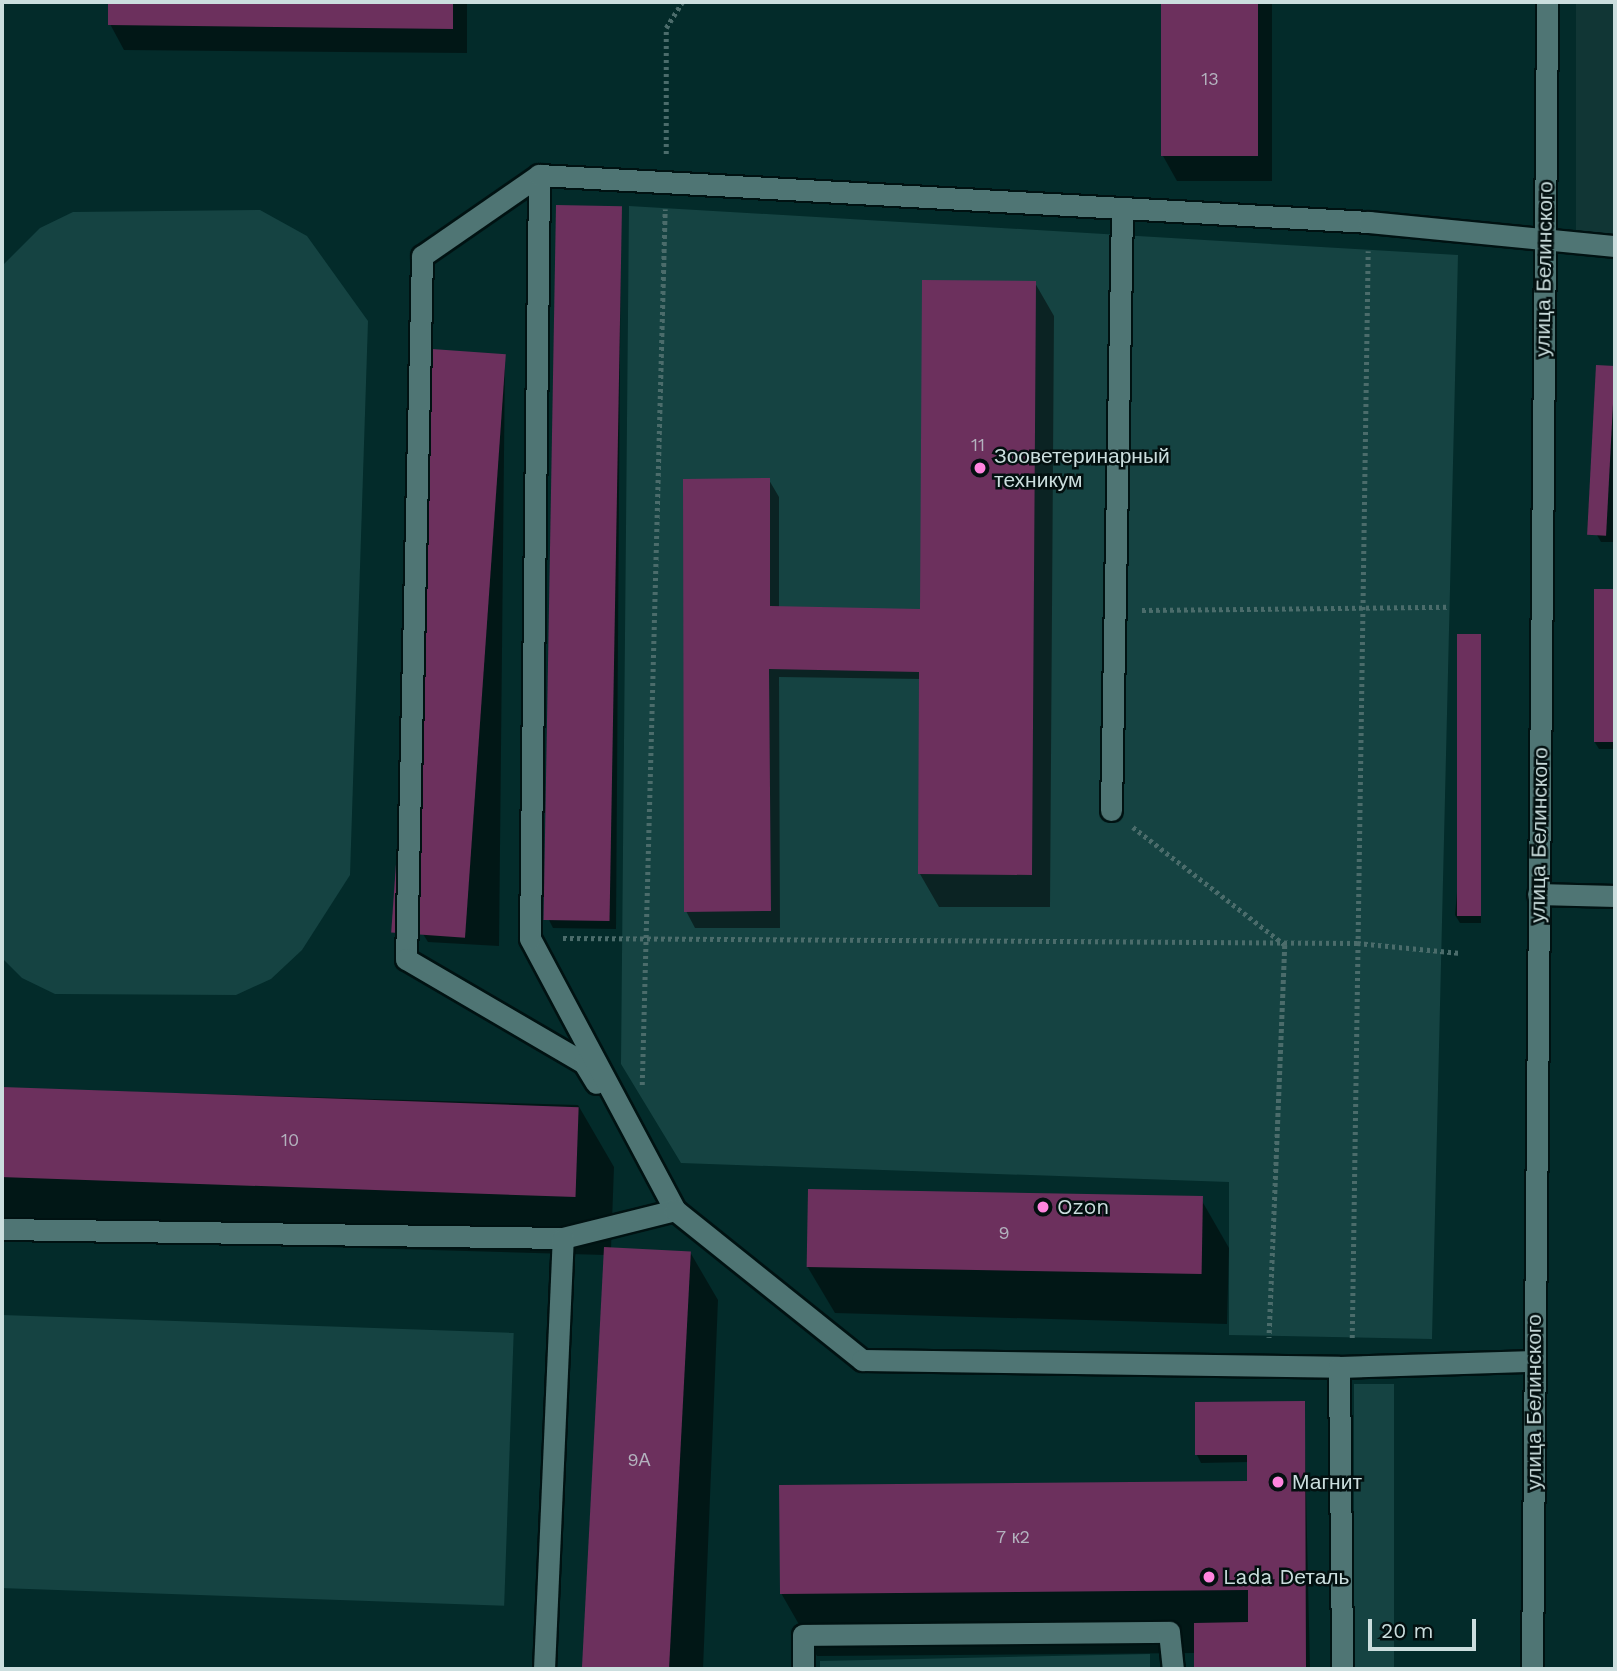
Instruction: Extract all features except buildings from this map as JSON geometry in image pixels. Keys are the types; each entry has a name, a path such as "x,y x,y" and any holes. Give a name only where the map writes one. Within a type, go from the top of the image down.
{"street":[{"name":"улица Белинского","path":"1532,1669 1547,2"},
{"path":"539,175 530,938 675,1210"},
{"path":"1534,1361 1268,1367 862,1360 675,1210 584,1063 405,959 422,256 539,175 1368,222 1545,236 1615,246"},
{"path":"1111,810 1122,208"},
{"path":"1538,894 1615,896"},
{"path":"2,1229 563,1238 675,1210"},
{"path":"544,1669 563,1238"},
{"path":"1339,1367 1342,1669"},
{"path":"803,1669 803,1635 1155,1632 1169,1632 1173,1669"}],"path":[{"path":"640,1142 666,183 666,28 682,2"},
{"path":"1339,1367 1352,1338 1368,222"},
{"path":"1115,610 1362,612 1449,607"},
{"path":"1111,810 1286,945"},
{"path":"530,938 1286,945 1357,943 1461,953"},
{"path":"1268,1367 1286,945"}],"shaded area":[{"path":"1576,2 1615,2 1615,235 1576,235"},
{"path":"629,206 1458,255 1432,1339 1229,1335 1229,1182 681,1163 621,1064"},
{"path":"260,210 307,236 368,321 350,875 302,950 271,979 236,995 55,994 22,978 2,958 2,266 40,228 73,212"},
{"path":"2,1315 514,1333 504,1606 2,1588"},
{"path":"1354,1384 1394,1384 1394,1669 1354,1669"},
{"path":"1150,1654 1150,1669 820,1669 820,1661"}],"place":[{"name":"Зооветеринарный техникум","path":"980,468"},
{"name":"Ozon","path":"1043,1207"},
{"name":"Магнит","path":"1278,1482"},
{"name":"Lada Dеталь","path":"1209,1577"}]}
